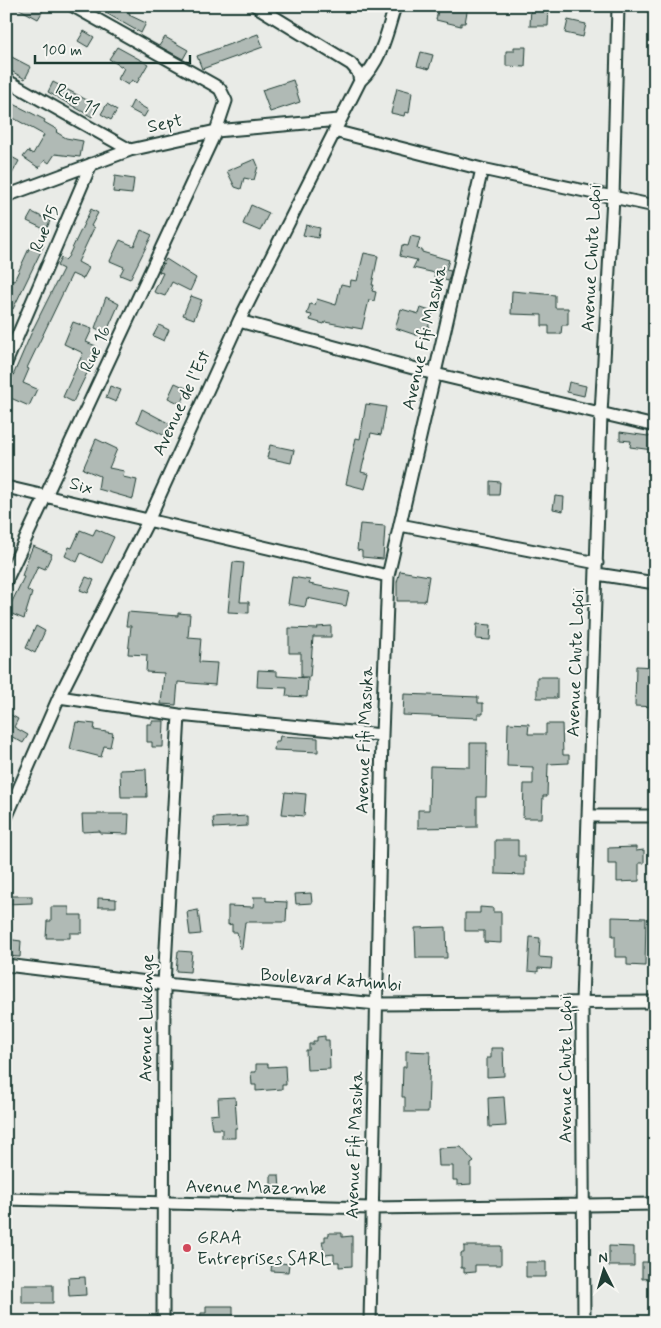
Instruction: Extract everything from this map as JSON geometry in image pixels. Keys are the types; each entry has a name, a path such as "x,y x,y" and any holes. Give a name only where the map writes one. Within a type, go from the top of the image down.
{"street":[{"name":"Rue 16","path":"6,581 48,496 216,131 226,101 220,89 73,6"},
{"path":"256,6 351,64 358,72 360,81"},
{"name":"Avenue de l'Est","path":"6,818 59,697 148,521 239,321 336,126 360,81 372,69 379,56 395,6"},
{"name":"Avenue Chute Lofoï","path":"584,1322 582,1002 601,414 613,197 618,6"},
{"name":"Rue 11","path":"6,80 130,150"},
{"name":"Sept","path":"8,194 130,150 216,131 336,126 482,169 655,206"},
{"name":"Rue 15","path":"6,363 92,164"},
{"name":"Avenue Fifi Masuka","path":"370,1322 370,1208 388,576 482,169"},
{"path":"239,321 435,374 655,426"},
{"name":"Six","path":"6,487 388,576"},
{"path":"400,525 655,583"},
{"path":"59,697 179,715 382,735"},
{"name":"Avenue Lukenge","path":"163,1322 165,1203 164,984 179,715"},
{"path":"588,816 655,816"},
{"name":"Boulevard Katumbi","path":"6,965 164,984 377,1004 655,1002"},
{"name":"Avenue Mazembe","path":"6,1199 370,1208 655,1204"}],"building":[{"path":"14,6 39,6 44,9 38,19"},
{"path":"111,6 117,6 130,13 129,15 146,23 141,33 106,13"},
{"path":"439,6 468,6 465,23 461,23 461,26 436,20"},
{"path":"531,6 549,6 548,26 530,26"},
{"path":"568,20 586,24 583,37 565,33"},
{"path":"84,31 94,37 88,47 78,41"},
{"path":"258,34 263,47 202,69 197,56"},
{"path":"165,37 188,50 183,59 159,46"},
{"path":"117,47 148,64 137,83 132,80 128,85 118,79 124,68 109,59"},
{"path":"514,47 526,47 525,67 506,66 506,51 514,51"},
{"path":"421,52 433,55 429,69 417,66"},
{"path":"6,54 31,67 25,79 6,68"},
{"path":"293,80 300,102 270,112 262,90"},
{"path":"53,82 98,106 92,117 48,92"},
{"path":"397,88 412,92 409,113 405,112 404,116 391,113"},
{"path":"6,100 45,120 44,122 58,130 56,132 66,138 83,141 80,157 55,154 49,163 45,160 39,168 23,157 28,151 33,154 44,135 6,114"},
{"path":"133,101 148,110 144,117 129,109"},
{"path":"107,104 117,110 111,120 101,114"},
{"path":"6,154 19,161 12,174 6,171"},
{"path":"255,159 258,166 254,180 244,178 241,189 235,187 227,171"},
{"path":"115,176 134,179 132,194 113,192"},
{"path":"251,205 269,213 260,231 243,224"},
{"path":"91,209 98,213 91,226 94,228 78,262 89,268 83,279 72,274 27,368 29,369 23,383 37,389 29,406 6,396 6,376 12,378 33,329 63,269 57,266 61,258 65,260 68,257"},
{"path":"32,212 50,221 46,230 27,221"},
{"path":"306,225 320,228 318,238 303,235"},
{"path":"141,230 152,235 130,279 120,275 124,267 110,261 120,240 134,246"},
{"path":"411,236 420,238 417,249 449,260 446,270 451,271 448,281 434,277 435,273 413,268 417,260 400,256 402,245 408,246"},
{"path":"33,240 44,245 13,309 6,305 6,297 11,288 6,287 6,278 14,281"},
{"path":"364,253 378,256 372,285 374,285 372,291 376,292 374,301 369,300 362,329 325,322 324,324 310,320 312,315 307,314 310,304 315,305 317,299 336,305 341,284 350,286 351,280 357,281"},
{"path":"166,259 196,278 190,291 172,282 165,296 154,292 163,273 159,272"},
{"path":"512,291 555,295 555,308 568,308 568,325 562,325 561,334 549,334 549,326 542,326 542,315 511,314"},
{"path":"191,296 202,300 194,319 183,315"},
{"path":"106,297 119,304 106,333 95,328"},
{"path":"421,308 433,312 425,338 395,328 401,309 419,314"},
{"path":"73,322 92,329 86,342 96,346 88,371 73,402 63,397 83,353 64,344"},
{"path":"159,325 169,330 164,341 153,336"},
{"path":"569,382 586,386 584,396 567,392"},
{"path":"175,383 188,389 181,404 168,398"},
{"path":"110,386 121,390 116,402 106,398"},
{"path":"366,404 386,407 381,435 371,433 361,472 369,474 365,489 346,484 356,438 360,439"},
{"path":"142,409 170,424 165,436 137,422"},
{"path":"620,432 655,437 653,450 630,447 631,441 620,440"},
{"path":"96,439 117,449 109,468 124,471 123,477 137,480 133,499 98,489 100,476 83,469"},
{"path":"270,445 294,450 291,463 267,458"},
{"path":"490,481 500,482 499,495 490,495"},
{"path":"555,496 564,497 563,511 553,509"},
{"path":"360,524 385,526 383,559 362,557 362,551 357,550"},
{"path":"96,529 114,537 102,563 81,553 77,562 65,556 69,547 72,548 80,530 93,535"},
{"path":"33,546 52,554 45,569 38,566 27,590 32,593 24,619 7,612 24,577 22,576"},
{"path":"233,562 244,563 240,602 249,602 249,613 228,612"},
{"path":"400,571 429,576 425,601 397,601 397,582"},
{"path":"86,577 94,580 88,593 80,590"},
{"path":"292,577 310,580 309,584 349,592 346,606 307,598 305,607 288,604"},
{"path":"128,612 178,616 178,613 190,614 188,637 201,638 199,662 217,663 215,685 178,682 176,705 161,704 164,673 146,672 147,655 128,654 131,626 126,626"},
{"path":"477,624 491,625 490,640 476,639"},
{"path":"36,626 45,631 35,653 26,648"},
{"path":"331,626 331,637 313,637 310,677 301,677 301,653 289,653 289,628 318,629 317,627"},
{"path":"636,666 655,667 655,707 635,706"},
{"path":"258,670 277,671 277,676 308,678 307,697 286,696 287,688 257,687"},
{"path":"537,677 557,677 557,698 537,698"},
{"path":"404,694 478,697 478,703 483,703 483,714 478,714 478,718 403,715"},
{"path":"6,712 18,719 14,727 28,735 23,743 9,735 6,741"},
{"path":"152,721 164,721 163,747 152,747 152,742 147,742 147,724 152,724"},
{"path":"76,722 95,724 94,730 113,733 110,747 104,746 101,757 70,749"},
{"path":"508,723 529,724 528,734 546,734 546,724 562,724 563,755 569,755 569,763 548,764 547,796 543,796 542,818 523,818 524,784 533,784 533,767 507,766"},
{"path":"280,736 318,738 318,752 274,750 275,741 279,741"},
{"path":"470,743 487,743 486,797 477,797 477,827 418,828 418,810 429,810 430,766 470,767"},
{"path":"146,769 147,797 121,797 120,770"},
{"path":"285,792 306,794 304,816 282,814"},
{"path":"82,814 129,814 128,834 100,833 100,831 83,832"},
{"path":"247,816 247,826 214,828 213,818"},
{"path":"495,840 518,840 518,856 525,856 525,875 495,874"},
{"path":"636,847 636,851 644,850 644,863 639,863 639,881 617,882 617,864 608,864 608,848"},
{"path":"311,893 312,903 296,904 295,894"},
{"path":"6,896 32,896 32,903 6,904"},
{"path":"254,897 266,897 266,901 287,902 286,922 245,922 242,948 240,948 237,932 232,932 232,924 228,925 228,906 253,907"},
{"path":"98,898 116,899 116,907 98,907"},
{"path":"51,907 69,907 69,915 82,915 82,933 70,933 70,938 46,938 47,921 51,921"},
{"path":"480,907 493,908 493,912 501,912 501,943 484,942 484,931 465,931 465,913 480,913"},
{"path":"198,910 201,934 190,935 187,912"},
{"path":"612,917 646,918 645,966 627,965 627,957 615,957 615,936 612,936"},
{"path":"446,927 447,958 416,958 415,928"},
{"path":"530,937 540,938 539,957 552,958 551,969 538,968 538,972 528,971"},
{"path":"6,939 21,941 20,957 6,956"},
{"path":"178,951 192,952 190,972 176,971"},
{"path":"325,1036 325,1040 329,1040 330,1069 307,1070 306,1050 309,1050 309,1044 317,1041 317,1037"},
{"path":"491,1048 503,1048 504,1076 487,1077 487,1058 491,1058"},
{"path":"406,1051 430,1052 428,1112 405,1112 405,1097 402,1097 403,1067 406,1067"},
{"path":"256,1064 268,1064 268,1067 285,1066 286,1085 282,1085 282,1089 256,1091 256,1085 252,1085 251,1072 256,1072"},
{"path":"235,1097 237,1128 235,1128 235,1138 222,1138 222,1129 212,1129 210,1115 219,1114 218,1098"},
{"path":"504,1097 506,1126 489,1127 488,1098"},
{"path":"461,1147 474,1162 471,1164 471,1184 457,1185 457,1180 453,1180 453,1166 439,1166 438,1148"},
{"path":"271,1175 279,1175 280,1190 271,1190"},
{"path":"329,1233 342,1233 342,1237 352,1236 352,1266 339,1267 339,1262 334,1262 334,1254 325,1255 322,1241 325,1241 325,1236 329,1236"},
{"path":"464,1246 501,1246 501,1265 475,1265 475,1272 464,1273 464,1268 461,1268 461,1253 464,1253"},
{"path":"609,1246 634,1247 634,1266 609,1266"},
{"path":"272,1262 289,1264 288,1272 271,1271"},
{"path":"526,1262 546,1262 546,1277 526,1277"},
{"path":"642,1262 655,1262 655,1278 642,1279"},
{"path":"85,1277 86,1295 69,1296 68,1278"},
{"path":"22,1285 53,1285 53,1303 22,1303"},
{"path":"206,1306 233,1306 233,1322 200,1322 201,1313 206,1313"}],"place":[{"name":"GRAA Entreprises SARL","path":"187,1248"}]}
